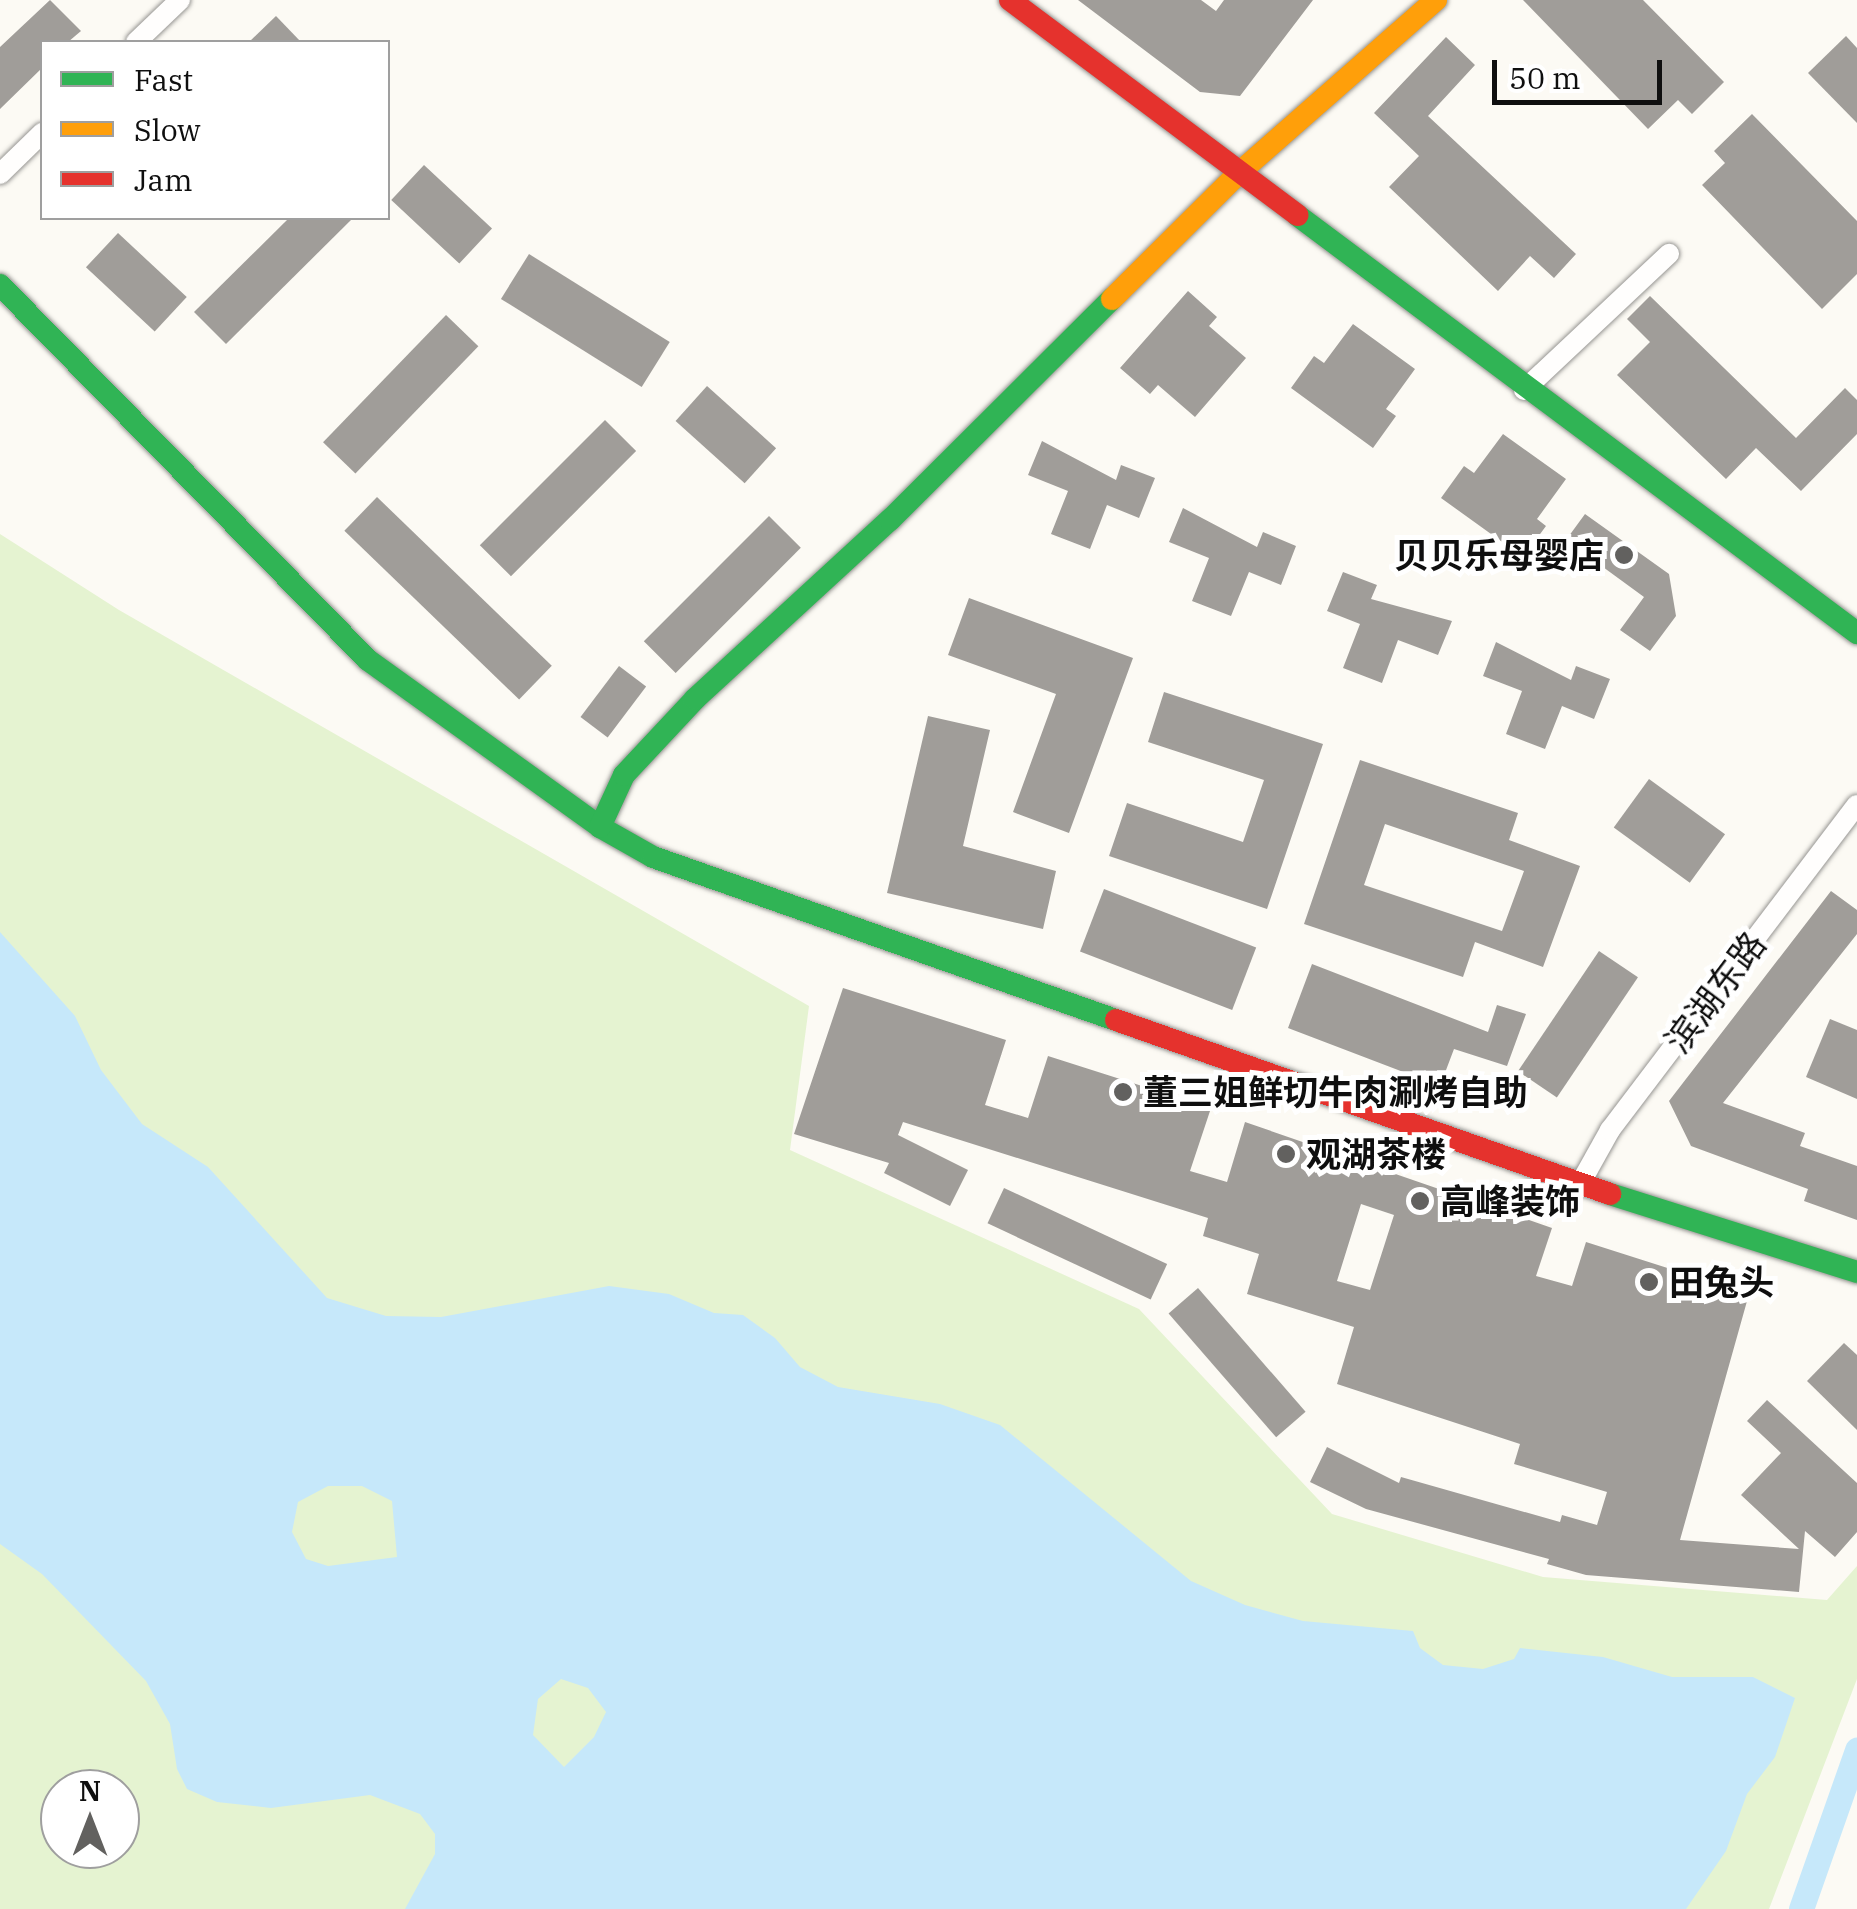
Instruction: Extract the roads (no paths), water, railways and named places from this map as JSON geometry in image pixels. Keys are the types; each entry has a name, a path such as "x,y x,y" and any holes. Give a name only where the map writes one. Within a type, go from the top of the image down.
{"street":[{"path":"138,40 180,0"},
{"path":"1010,0 1524,390 1857,633"},
{"path":"600,827 624,776 696,699 890,520 1240,172 1434,0"},
{"path":"0,174 40,135"},
{"path":"1524,390 1669,254"},
{"path":"0,285 368,660 600,827 705,876 1580,1184 1857,1272"},
{"name":"滨湖东路","path":"1580,1184 1610,1130 1857,804"}],"water":[{"path":"0,932 75,1016 101,1070 142,1124 208,1167 327,1298 386,1316 441,1317 609,1286 669,1294 714,1313 743,1315 775,1338 800,1367 838,1387 940,1404 1000,1425 1191,1581 1245,1605 1303,1621 1413,1631 1420,1648 1443,1665 1483,1669 1514,1659 1520,1648 1603,1657 1672,1677 1753,1677 1795,1698 1775,1757 1747,1794 1726,1851 1686,1909 405,1909 435,1854 435,1834 420,1814 370,1795 271,1808 217,1802 187,1789 177,1769 170,1724 146,1681 42,1574 0,1544","holes":["328,1486 362,1486 392,1501 397,1557 328,1566 306,1559 292,1532 298,1502","561,1679 588,1688 606,1712 594,1737 564,1767 533,1735 538,1699"]}],"waterway":[{"path":"1801,1909 1857,1750"}],"place":[{"name":"贝贝乐母婴店","path":"1624,555"},
{"name":"董三姐鲜切牛肉涮烤自助","path":"1123,1092"},
{"name":"观湖茶楼","path":"1286,1154"},
{"name":"高峰装饰","path":"1420,1201"},
{"name":"田兔头","path":"1649,1282"}]}
